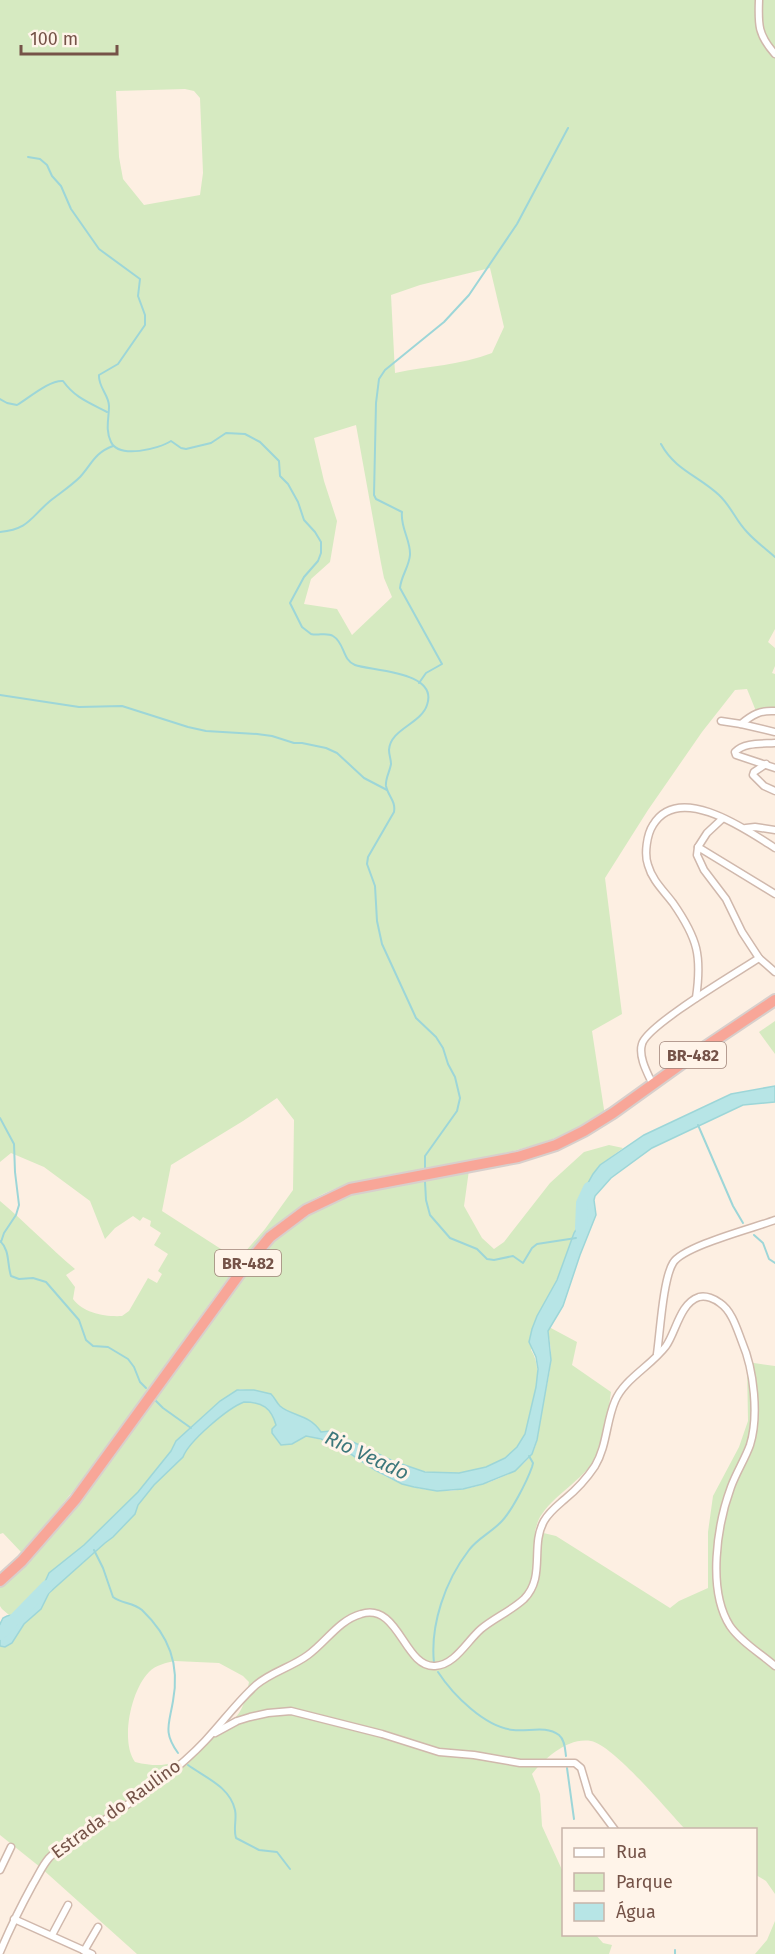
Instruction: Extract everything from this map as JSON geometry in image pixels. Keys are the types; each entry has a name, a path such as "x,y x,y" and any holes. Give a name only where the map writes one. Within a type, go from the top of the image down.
{"highway":[{"name":"BR-482","path":"0,1581 22,1561 75,1500 243,1269 270,1237 288,1223 306,1210 350,1189 518,1157 556,1145 585,1131 613,1113 775,1000"}],"street":[{"path":"759,0 758,24 761,36 775,54"},
{"path":"741,724 753,714 775,711"},
{"path":"721,721 775,732"},
{"path":"775,743 743,747 735,752 736,755 775,768"},
{"path":"766,764 753,775 764,786 775,791"},
{"path":"696,998 699,963 697,945 674,904 656,881 647,864 649,832 654,822 663,815 686,806 705,810 745,828 775,848"},
{"path":"722,819 708,833 698,847 696,855 726,899 742,932 759,958 775,972"},
{"path":"745,828 775,830"},
{"path":"698,847 775,894"},
{"path":"653,1085 644,1063 642,1044 656,1028 696,998 759,958"},
{"path":"657,1354 668,1276 673,1263 680,1254 694,1247 775,1221"},
{"path":"657,1354 665,1347 687,1306 698,1298 710,1298 727,1309 747,1352 753,1384 752,1432 750,1445 724,1506 717,1548 717,1575 722,1608 731,1627 775,1666"},
{"name":"Estrada do Raulino","path":"14,1919 47,1860 65,1845 152,1787 210,1736 255,1686 304,1658 356,1615 367,1612 382,1615 422,1662 433,1667 441,1666 454,1657 476,1633 515,1606 531,1590 535,1582 537,1539 543,1522 586,1477 596,1463 603,1450 614,1402 621,1391 657,1354"},
{"path":"210,1736 237,1721 268,1713 291,1711 439,1752 520,1762 575,1763 581,1768 589,1795 614,1828"},
{"path":"0,1870 11,1847"},
{"path":"52,1935 68,1905"},
{"path":"7,1954 0,1951 14,1919 92,1954"},
{"path":"84,1951 98,1927"}],"green space":[{"path":"0,0 775,0 775,629 768,642 775,648 775,666 772,673 775,674 775,714 758,716 747,689 735,690 702,732 648,810 605,878 622,1014 592,1031 605,1116 562,1136 517,1150 372,1178 347,1185 323,1194 298,1209 254,1247 235,1270 97,1461 21,1552 3,1533 0,1534 0,1201 75,1269 66,1275 75,1287 73,1299 88,1311 109,1316 122,1316 129,1311 148,1278 157,1283 162,1274 158,1271 168,1254 154,1245 161,1233 150,1226 151,1221 143,1217 140,1221 133,1216 115,1228 105,1239 90,1201 44,1167 11,1153 0,1162","holes":["185,89 194,91 200,98 203,173 200,195 144,205 123,179 119,157 116,91","490,268 504,327 492,353 456,363 395,373 391,295 420,285","356,425 384,578 392,597 352,635 337,609 304,604 311,579 330,562 337,521 324,481 314,438","277,1098 294,1120 293,1190 265,1229 238,1260 162,1211 171,1165"]},
{"path":"775,1021 775,1054 759,1032"},
{"path":"609,1145 623,1148 600,1165 583,1192 580,1223 574,1233 531,1350 537,1365 537,1380 527,1429 517,1447 507,1456 481,1469 451,1474 411,1468 330,1431 321,1432 306,1418 280,1406 271,1394 240,1389 213,1407 176,1441 171,1451 138,1492 84,1545 49,1573 36,1601 23,1613 9,1615 2,1609 0,1583 41,1542 222,1303 271,1243 310,1211 345,1195 469,1170 464,1206 482,1238 494,1249 504,1242 550,1183 584,1152"},
{"path":"549,1327 577,1342 572,1365 611,1392 606,1430 599,1452 580,1477 549,1506 540,1518 535,1531 556,1536 670,1608 679,1601 708,1588 708,1532 713,1496 739,1447 748,1421 747,1362 775,1366 775,1894 766,1881 757,1876 757,1828 684,1828 626,1766 601,1745 591,1741 566,1745 543,1762 532,1774 540,1794 542,1826 562,1870 562,1936 597,1936 603,1943 612,1945 609,1954 137,1954 40,1867 0,1835 0,1646 5,1647 12,1643 24,1624 41,1609 49,1593 135,1514 138,1505 154,1485 183,1457 192,1442 209,1426 237,1405 244,1402 256,1403 265,1407 272,1414 276,1425 272,1432 284,1445 292,1444 306,1436 319,1439 332,1444 390,1479 408,1486 437,1491 470,1488 508,1474 518,1468 533,1452 548,1383 551,1351","holes":["175,1661 219,1663 243,1676 249,1682 244,1702 237,1716 181,1759 162,1765 135,1762 128,1742 130,1716 137,1691 149,1672 158,1666"]},
{"path":"775,1921 775,1954 755,1954 767,1940"}],"water":[{"path":"775,1086 775,1102 743,1105 652,1148 611,1178 595,1196 596,1215 563,1306 548,1331 551,1360 537,1440 532,1454 515,1471 483,1484 463,1489 437,1491 402,1484 321,1439 306,1436 292,1444 281,1445 272,1433 276,1425 269,1410 256,1403 244,1402 229,1411 193,1442 183,1457 154,1485 138,1505 135,1514 113,1537 49,1593 41,1609 24,1624 12,1643 5,1647 0,1646 0,1624 3,1618 23,1613 31,1606 49,1573 84,1545 138,1492 171,1451 176,1441 220,1401 237,1390 254,1390 271,1394 280,1406 306,1418 321,1432 330,1431 393,1461 425,1472 459,1473 486,1467 505,1458 517,1447 525,1434 536,1387 538,1369 536,1357 529,1342 532,1329 557,1280 574,1233 580,1223 583,1192 593,1174 600,1165 644,1135 731,1094"}],"waterway":[{"path":"419,683 426,673 442,664 400,588 410,555 402,512 376,499 374,495 376,403 379,379 385,370 444,322 469,295 517,224 568,128"},
{"path":"28,157 40,159 47,165 52,176 61,186 71,209 99,249 140,279 138,296 145,315 145,325 118,364 99,375 100,383 109,402 108,428 111,442 115,447 130,451 158,447 171,441 186,449 211,443 226,433 245,434 260,442 279,461 280,476 288,484 298,502 304,520 321,542 318,561 304,577 290,603 302,627 311,634 333,636 340,643 351,663 414,679 423,685 428,694 424,712 400,732 391,743 389,750 391,764 386,786 394,805 394,812 368,857 367,864 375,886 377,921 382,944 416,1018 436,1037 443,1048 455,1077 460,1098 457,1111 425,1156 425,1171"},
{"path":"0,399 17,405 45,386 63,381 78,396 107,412"},
{"path":"661,444 680,467 719,495 747,532 775,557"},
{"path":"0,532 10,531 28,522 80,477 97,455 113,446"},
{"path":"0,695 79,707 122,706 206,731 272,736 294,743 326,748 337,753 364,778 387,790"},
{"path":"0,1118 14,1144 19,1205 1,1242"},
{"path":"698,1125 733,1206 743,1223"},
{"path":"425,1182 430,1215 450,1238 477,1249 487,1259 513,1256 523,1263 537,1244 576,1238"},
{"name":"Rio Veado","path":"581,1228 582,1203 589,1188"},
{"path":"754,1235 763,1243 769,1259 775,1263"},
{"path":"0,1241 7,1253 11,1276 46,1282 79,1320 86,1340 93,1346 108,1347 128,1359 140,1382 146,1388"},
{"path":"155,1400 191,1428"},
{"path":"434,1663 434,1634 446,1589 469,1550 500,1523 514,1505 532,1467 533,1463 529,1456"},
{"path":"94,1550 113,1597 142,1610 166,1640 175,1675 169,1734 178,1753"},
{"name":"Rio Veado","path":"0,1634 47,1586"},
{"path":"438,1672 461,1700 492,1723 513,1730 548,1730 559,1735 564,1742 566,1756"},
{"path":"188,1765 228,1795 235,1810 236,1838 259,1850 277,1852 290,1869"},
{"path":"567,1768 574,1819"}]}
